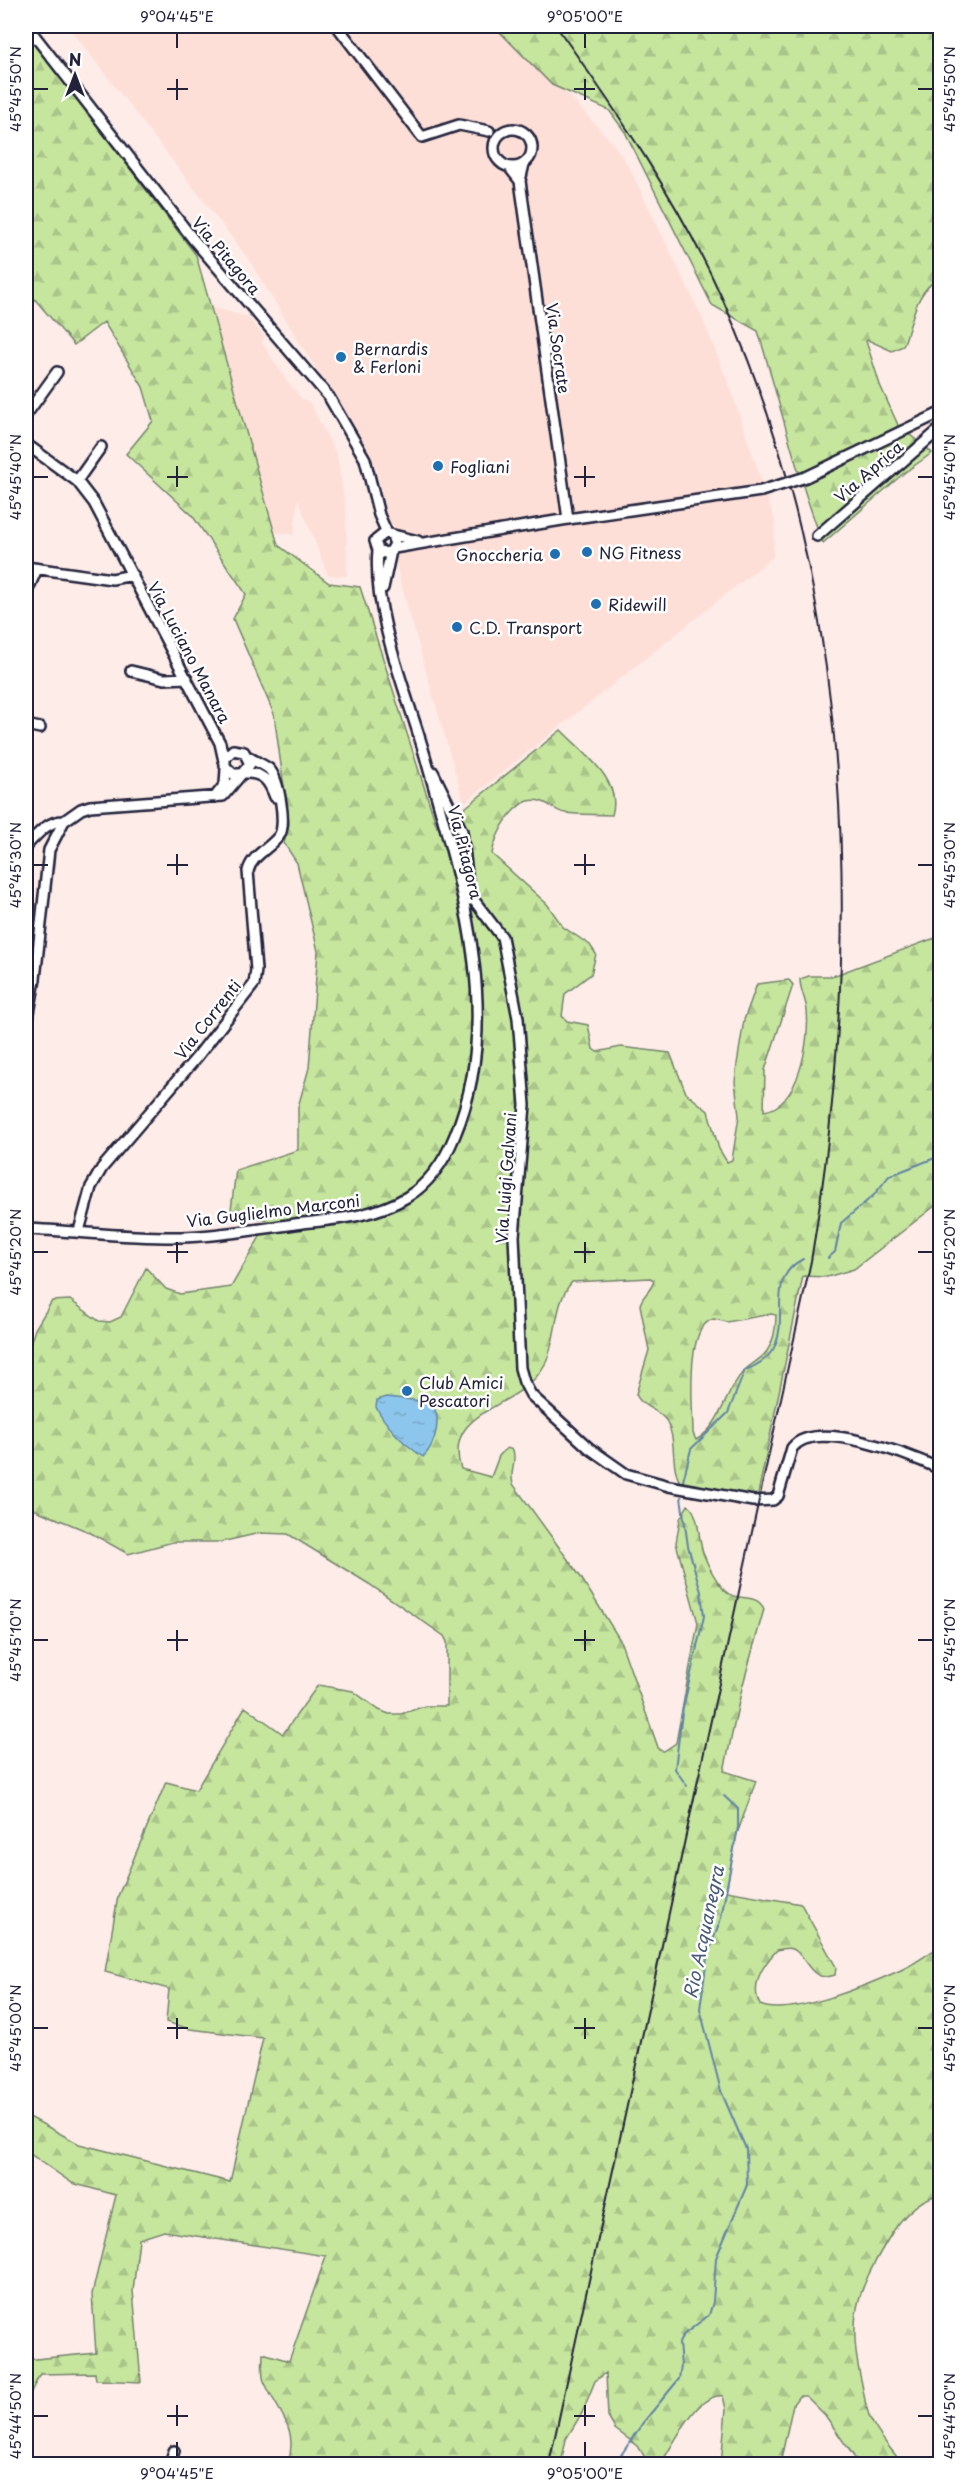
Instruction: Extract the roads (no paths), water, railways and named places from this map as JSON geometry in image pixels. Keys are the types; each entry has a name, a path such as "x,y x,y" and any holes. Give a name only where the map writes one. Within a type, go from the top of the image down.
{"street":[{"name":"Via Pitagora","path":"27,26 193,239 329,397 365,459 386,535 375,541 378,550 377,563 386,627 427,761 468,924"},
{"path":"337,26 422,137 459,125 489,131 515,128 528,135 532,150 524,164 520,181"},
{"path":"494,147 497,137 504,130"},
{"path":"489,131 496,157 509,166 520,181"},
{"path":"509,166 524,164"},
{"name":"Via Socrate","path":"520,181 568,519"},
{"path":"26,415 57,372"},
{"path":"378,550 385,553 420,542 761,491 806,477 940,413"},
{"name":"Via Aprica","path":"816,536 940,429"},
{"name":"Via Luciano Manara","path":"26,444 76,481 94,503 220,743 225,766"},
{"path":"76,481 101,447"},
{"path":"386,535 420,542"},
{"path":"386,535 392,549"},
{"name":"Via Pitagora","path":"382,597 392,549"},
{"path":"26,567 112,579 133,575"},
{"path":"26,594 37,569"},
{"path":"131,671 164,679 187,678"},
{"path":"26,725 40,728"},
{"name":"Via Luciano Manara","path":"220,743 233,750"},
{"path":"26,1030 50,850 64,821 81,809 90,806 215,797 223,796 230,791 249,767 249,757 241,750 233,750 227,754 225,784 215,797"},
{"name":"Via Correnti","path":"79,1231 91,1187 102,1168 197,1057 254,984 256,970 248,871 251,863 282,831 277,785 272,774 249,757"},
{"name":"Via Pitagora","path":"427,761 459,823 464,841 470,895 468,924"},
{"path":"225,766 233,774 258,774 264,778 280,804"},
{"path":"26,846 48,825 58,820 64,821"},
{"path":"445,828 453,820 459,823"},
{"path":"449,843 460,844 464,841"},
{"name":"Via Luigi Galvani","path":"470,895 502,937 518,1018 525,1104 514,1236 520,1368 531,1395 589,1448 626,1474 691,1491 765,1502 778,1496 792,1448 797,1441 813,1436 872,1443 940,1469"},
{"name":"Via Guglielmo Marconi","path":"26,1229 180,1237 350,1217 390,1205 417,1189 432,1176 451,1146 465,1112 474,1071 478,1030 468,924"},
{"path":"170,2464 174,2451"}],"water":[{"path":"387,1397 430,1402 434,1408 436,1430 431,1445 423,1457 396,1435 380,1415 376,1407 377,1400"}],"waterway":[{"name":"Rio Acquanegra","path":"828,1258 835,1252 841,1223 874,1195 889,1176 940,1156"},
{"name":"Rio Acquanegra","path":"682,1485 691,1449 728,1413 745,1370 764,1359 775,1346 779,1331 782,1284 789,1270 803,1259"},
{"name":"Rio Acquanegra","path":"681,1497 688,1546 701,1592 704,1616 682,1713 675,1769 687,1786"},
{"name":"Rio Acquanegra","path":"615,2464 642,2424 679,2379 681,2366 679,2343 683,2335 709,2315 713,2302 716,2258 747,2185 746,2149 721,2091 700,2009 707,1958 721,1918 738,1827 738,1809 724,1796"}],"railway":[{"path":"549,2464 811,1261 828,1141 838,1019 842,896 837,772 823,650 800,530 767,412 722,298 686,226 624,124 556,26"}],"place":[{"name":"Bernardis & Ferloni","path":"341,357"},
{"name":"Fogliani","path":"438,466"},
{"name":"NG Fitness","path":"587,552"},
{"name":"Gnoccheria","path":"555,554"},
{"name":"Ridewill","path":"596,604"},
{"name":"C.D. Transport","path":"457,627"},
{"name":"Club Amici Pescatori","path":"407,1391"}]}
